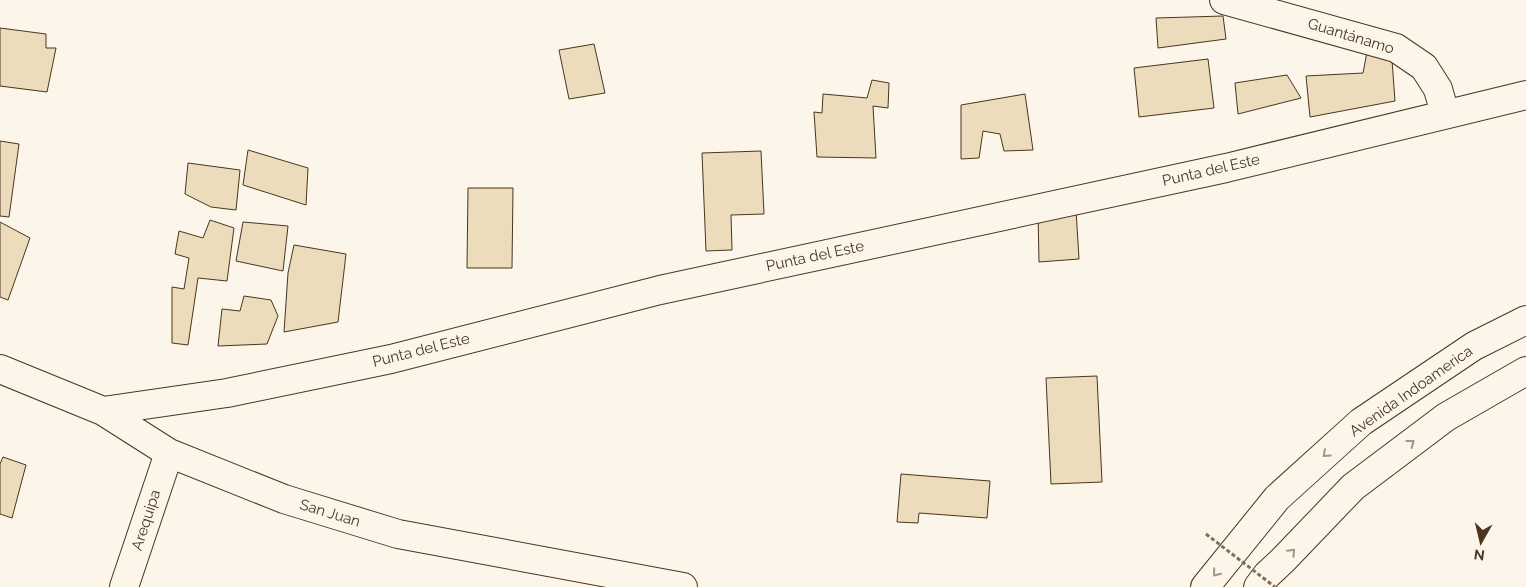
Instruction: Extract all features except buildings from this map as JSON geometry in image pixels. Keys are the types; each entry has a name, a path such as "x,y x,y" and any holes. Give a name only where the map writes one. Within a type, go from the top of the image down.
{"street":[{"name":"Guantánamo","path":"1224,0 1396,48 1424,67 1438,89 1445,114"},
{"name":"Punta del Este","path":"104,411 227,393 391,359 660,290 1226,168 1526,95"},
{"name":"Avenida Indoamerica","path":"1205,587 1277,498 1361,422 1474,346 1526,320"},
{"name":"San Juan","path":"0,369 104,411 169,453 284,500 398,534 666,586"},
{"path":"1258,587 1267,575 1353,487 1446,417 1526,371"},
{"name":"Arequipa","path":"124,587 169,453"}],"path":[{"path":"1206,534 1275,587"}]}
